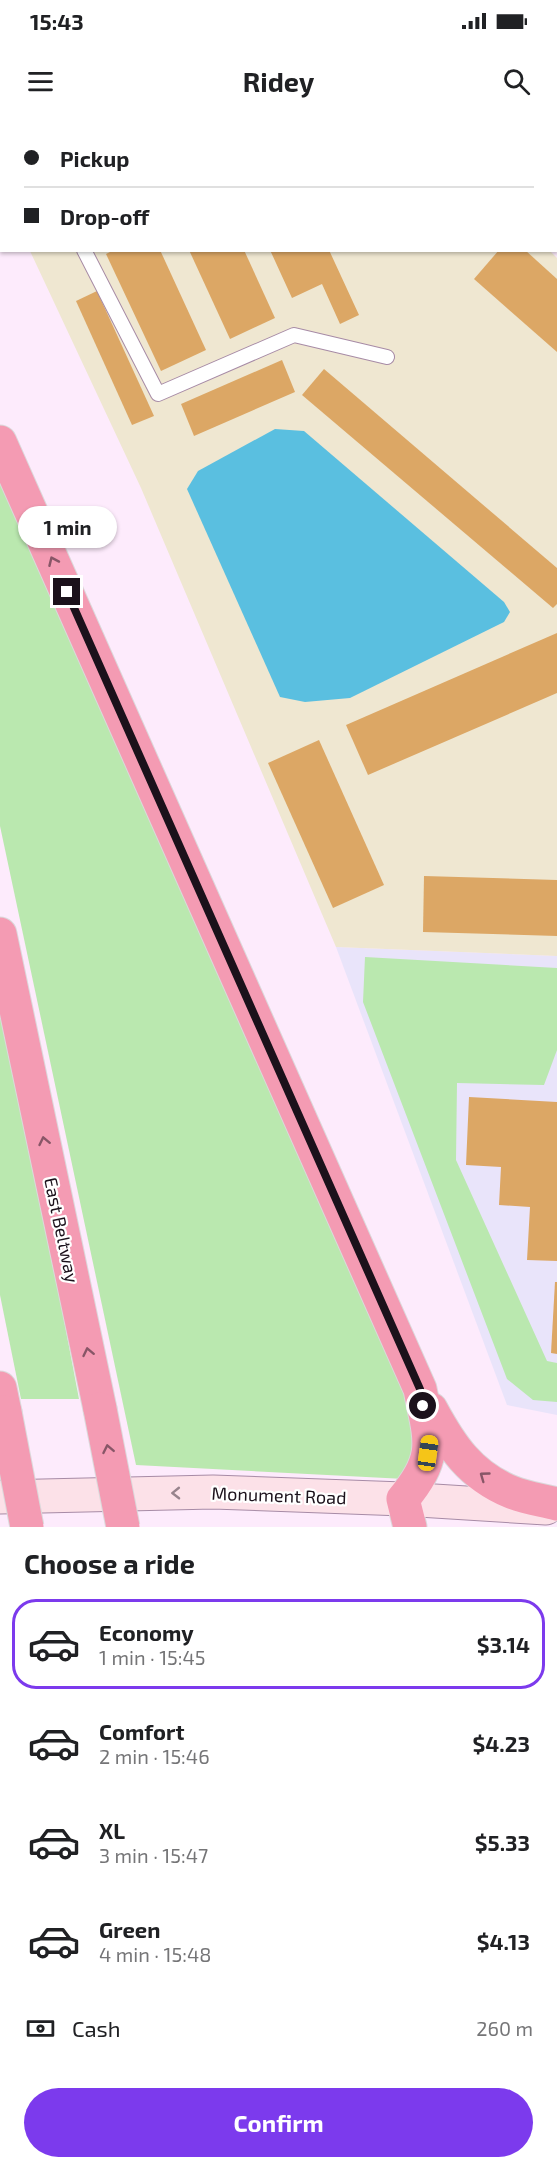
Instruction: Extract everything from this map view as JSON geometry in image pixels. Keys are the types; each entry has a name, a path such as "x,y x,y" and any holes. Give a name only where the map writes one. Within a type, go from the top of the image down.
{"highway":[{"path":"0,442 420,1389 450,1443 468,1463 488,1480 512,1492 557,1507"},
{"name":"East Beltway","path":"0,934 123,1527"},
{"path":"406,1513 415,1485 426,1465 430,1440 420,1389"},
{"path":"2,1400 27,1527"}],"main road":[{"name":"Monument Road","path":"0,1497 213,1492 406,1513 557,1507"}],"lane":[{"path":"85,252 158,394 294,335 387,357"}],"shaded area":[{"path":"30,252 551,252 557,258 557,956 336,947 141,488"},
{"path":"336,947 557,956 557,1415 507,1405"}],"green space":[{"path":"0,466 420,1430 405,1479 136,1465 0,826"},
{"path":"365,957 557,968 557,1050 544,1085 457,1083 456,1160 547,1361 557,1363 557,1402 533,1400 507,1379 363,1002"},
{"path":"0,998 79,1399 21,1399 0,1295"}],"water":[{"path":"275,429 304,431 504,602 510,612 504,622 350,698 305,702 280,697 187,489 198,471"}],"building":[{"path":"110,252 161,252 206,350 161,371 106,254"},
{"path":"190,252 245,252 275,318 230,339"},
{"path":"271,252 330,252 359,315 340,324 322,284 292,298"},
{"path":"497,252 527,252 557,279 557,352 474,279"},
{"path":"97,291 154,416 132,425 76,301"},
{"path":"282,360 295,392 194,436 181,404"},
{"path":"324,369 557,568 557,604 553,608 302,395"},
{"path":"557,633 557,693 368,775 346,725"},
{"path":"319,740 384,885 333,908 268,763"},
{"path":"424,876 557,880 557,936 423,932"},
{"path":"469,1097 557,1102 557,1261 527,1260 530,1207 499,1205 501,1167 466,1165"},
{"path":"555,1282 557,1282 557,1354 551,1353"}],"route":[{"path":"67,592 420,1389 423,1406"}]}
